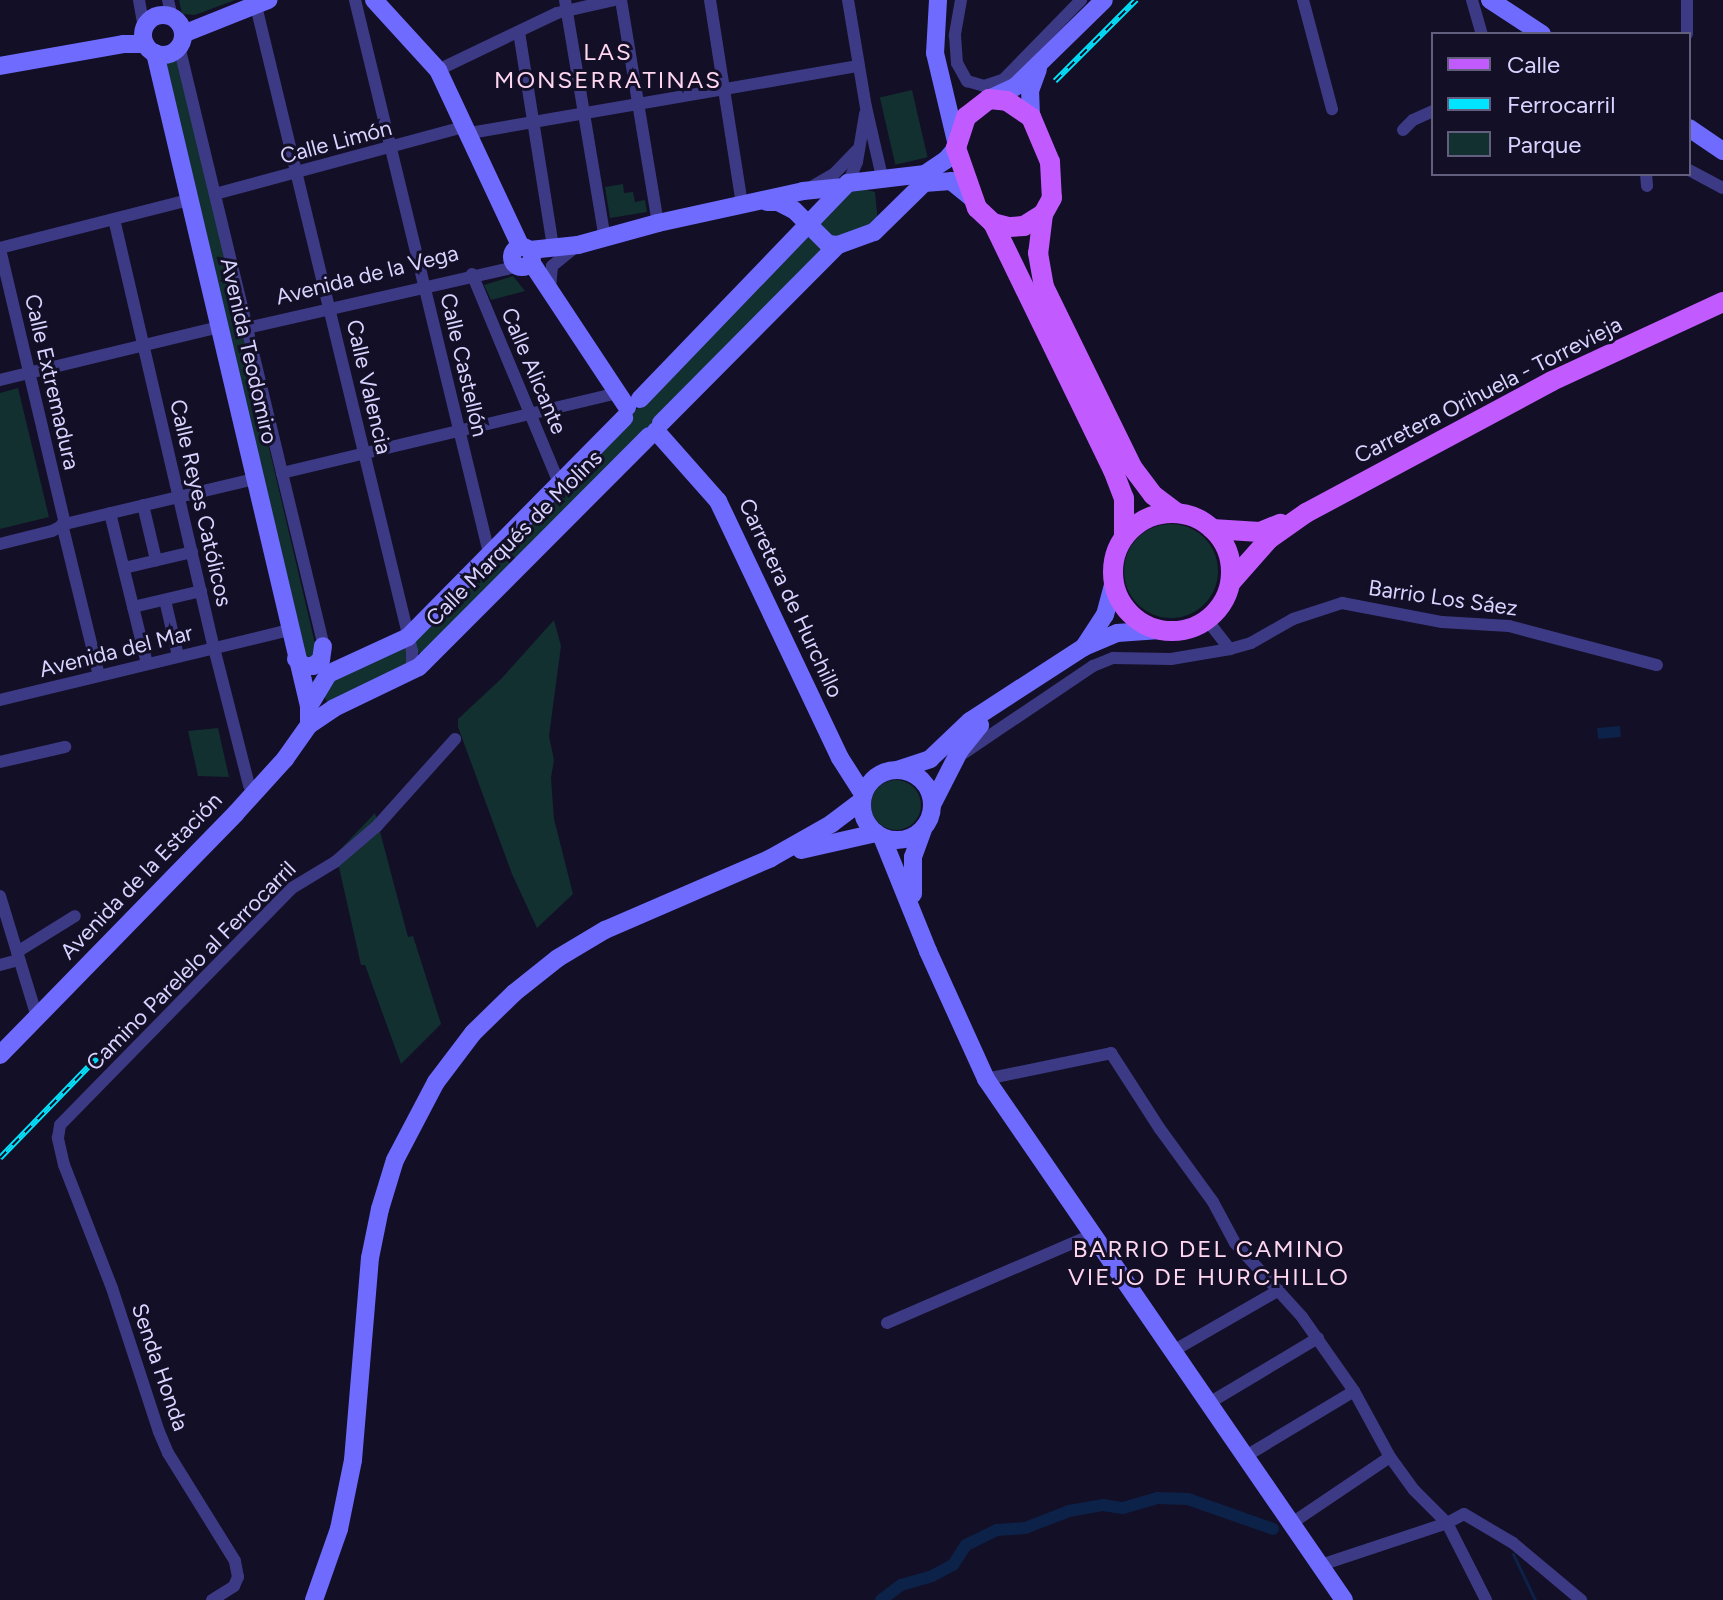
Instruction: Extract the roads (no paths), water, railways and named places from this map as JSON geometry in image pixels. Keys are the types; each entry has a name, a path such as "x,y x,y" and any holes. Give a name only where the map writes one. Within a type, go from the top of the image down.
{"main road":[{"path":"986,101 1007,101 1031,117 1050,162 1054,186 1043,214 1038,253 1044,287 1132,467 1153,495 1177,513 1190,516 1212,529 1227,553 1231,582 1218,609 1207,620 1177,631 1160,630 1129,613 1114,582 1113,565 1124,537 1124,498 993,223 972,198 956,144 966,117 986,101"},
{"path":"993,223 1017,227 1043,214"},
{"name":"Carretera Orihuela - Torrevieja","path":"1693,313 1723,294"},
{"name":"Carretera Orihuela - Torrevieja","path":"1212,529 1260,532 1306,513 1552,381 1693,313 1723,302"},
{"path":"1124,537 1148,519 1177,513"},
{"name":"Carretera Orihuela - Torrevieja","path":"1231,582 1269,539 1306,513"}],"street":[{"name":"Avenida Teodomiro","path":"139,0 296,659 312,707"},
{"name":"Calle Castellón","path":"355,0 489,553"},
{"path":"282,473 530,415 628,404 650,401 658,408 655,430 633,434 628,404 524,260 468,129 438,70 375,0"},
{"path":"438,70 519,32 566,4 614,0"},
{"path":"621,0 658,223"},
{"path":"710,0 747,204"},
{"path":"848,0 888,219"},
{"path":"866,107 859,147 846,185 935,171 956,144 935,53 938,0"},
{"path":"961,0 955,35 958,67 967,81 984,86 1003,80 1081,0"},
{"path":"944,88 963,100 986,101 1006,94 1104,0"},
{"path":"1303,0 1332,109"},
{"path":"1472,0 1481,32"},
{"path":"1490,0 1539,32"},
{"path":"1687,0 1687,32"},
{"path":"147,39 153,17 176,24 205,23 262,3"},
{"name":"Calle Valencia","path":"262,3 297,174 408,637"},
{"path":"566,4 605,238"},
{"name":"Avenida Teodomiro","path":"176,24 323,646 337,670"},
{"path":"0,66 147,39 171,53 176,24"},
{"path":"519,32 532,121 564,247 552,266 524,260"},
{"path":"1031,117 1030,91 1041,63"},
{"name":"Calle Limón","path":"215,194 468,129 858,66"},
{"path":"1403,130 1413,120 1431,112"},
{"path":"1691,129 1723,151"},
{"path":"803,191 834,174 859,147"},
{"path":"1691,171 1723,188"},
{"name":"Calle Marqués de Molins","path":"846,185 809,226 628,404 559,483 408,637 324,677 312,707 334,708 412,673 838,245 874,232 924,183 951,181 972,198"},
{"name":"Avenida de la Vega","path":"247,328 472,274 658,223 803,191 846,185"},
{"path":"0,249 189,200"},
{"name":"Avenida de la Vega","path":"747,204 778,202 794,210 809,226"},
{"name":"Calle Reyes Católicos","path":"114,219 214,648 254,794"},
{"path":"809,226 828,244 838,245"},
{"name":"Calle Extremadura","path":"0,249 99,676"},
{"name":"Calle Alicante","path":"472,274 559,483"},
{"path":"0,380 219,327"},
{"name":"Carretera de Hurchillo","path":"655,430 718,501 840,758 863,798"},
{"path":"0,544 52,531 63,524 254,479"},
{"path":"143,505 156,560"},
{"path":"110,513 147,664"},
{"path":"124,568 192,552"},
{"path":"1084,647 1105,615 1114,582"},
{"path":"133,607 201,591"},
{"path":"165,600 178,656"},
{"name":"Barrio Los Sáez","path":"955,760 1060,687 1113,658 1171,659 1230,649 1251,643 1293,619 1342,603 1442,622 1509,626 1657,665"},
{"path":"1207,620 1230,649"},
{"name":"Avenida del Mar","path":"0,700 289,630"},
{"path":"1160,630 1117,633 1084,647 970,721 930,759 891,771 868,785 863,798 863,813 879,835 986,1079 1344,1600"},
{"name":"Calle Marqués de Molins","path":"408,637 413,658 412,673"},
{"path":"296,659 304,666 313,666 321,660 323,646"},
{"path":"312,707 319,701 334,708"},
{"path":"913,909 913,857 932,805 955,760 978,727 1002,702"},
{"name":"Avenida de la Estación","path":"0,1055 254,794 312,707"},
{"name":"Camino Parelelo al Ferrocarril","path":"60,1125 292,888 335,862 377,826 455,739"},
{"path":"0,762 65,747"},
{"path":"840,758 918,776 926,784 932,805"},
{"path":"314,1600 339,1529 353,1460 370,1258 380,1209 395,1160 436,1082 473,1033 514,993 558,958 605,930 771,858 831,824 863,798"},
{"path":"771,858 837,839 879,835 892,840 912,837 927,824"},
{"path":"0,896 37,1017"},
{"path":"0,965 75,916"},
{"path":"986,1079 1111,1053 1160,1129 1213,1202 1235,1243 1318,1338 1354,1391 1390,1457 1414,1490 1447,1523 1486,1600"},
{"name":"Senda Honda","path":"60,1125 58,1138 64,1165 112,1288 159,1432 184,1480 235,1561 238,1577 234,1586 212,1600"},
{"path":"887,1323 1094,1234"},
{"path":"1173,1351 1279,1290"},
{"path":"1209,1403 1318,1338"},
{"path":"1246,1456 1354,1391"},
{"path":"1292,1523 1390,1457"},
{"path":"1321,1565 1447,1523 1464,1514 1513,1543 1581,1600"}],"water":[{"path":"1620,726 1621,737 1598,739 1597,728"}],"waterway":[{"path":"881,1600 901,1585 932,1576 953,1565 966,1545 997,1530 1025,1528 1069,1511 1103,1505 1123,1508 1157,1498 1188,1499 1273,1529"},
{"path":"1513,1554 1535,1600"}],"railway":[{"path":"1055,81 1136,0"},
{"path":"0,1158 99,1056"}],"district":[{"name":"LAS MONSERRATINAS","path":"608,66"},
{"name":"BARRIO DEL CAMINO VIEJO DE HURCHILLO","path":"1209,1263"}]}
